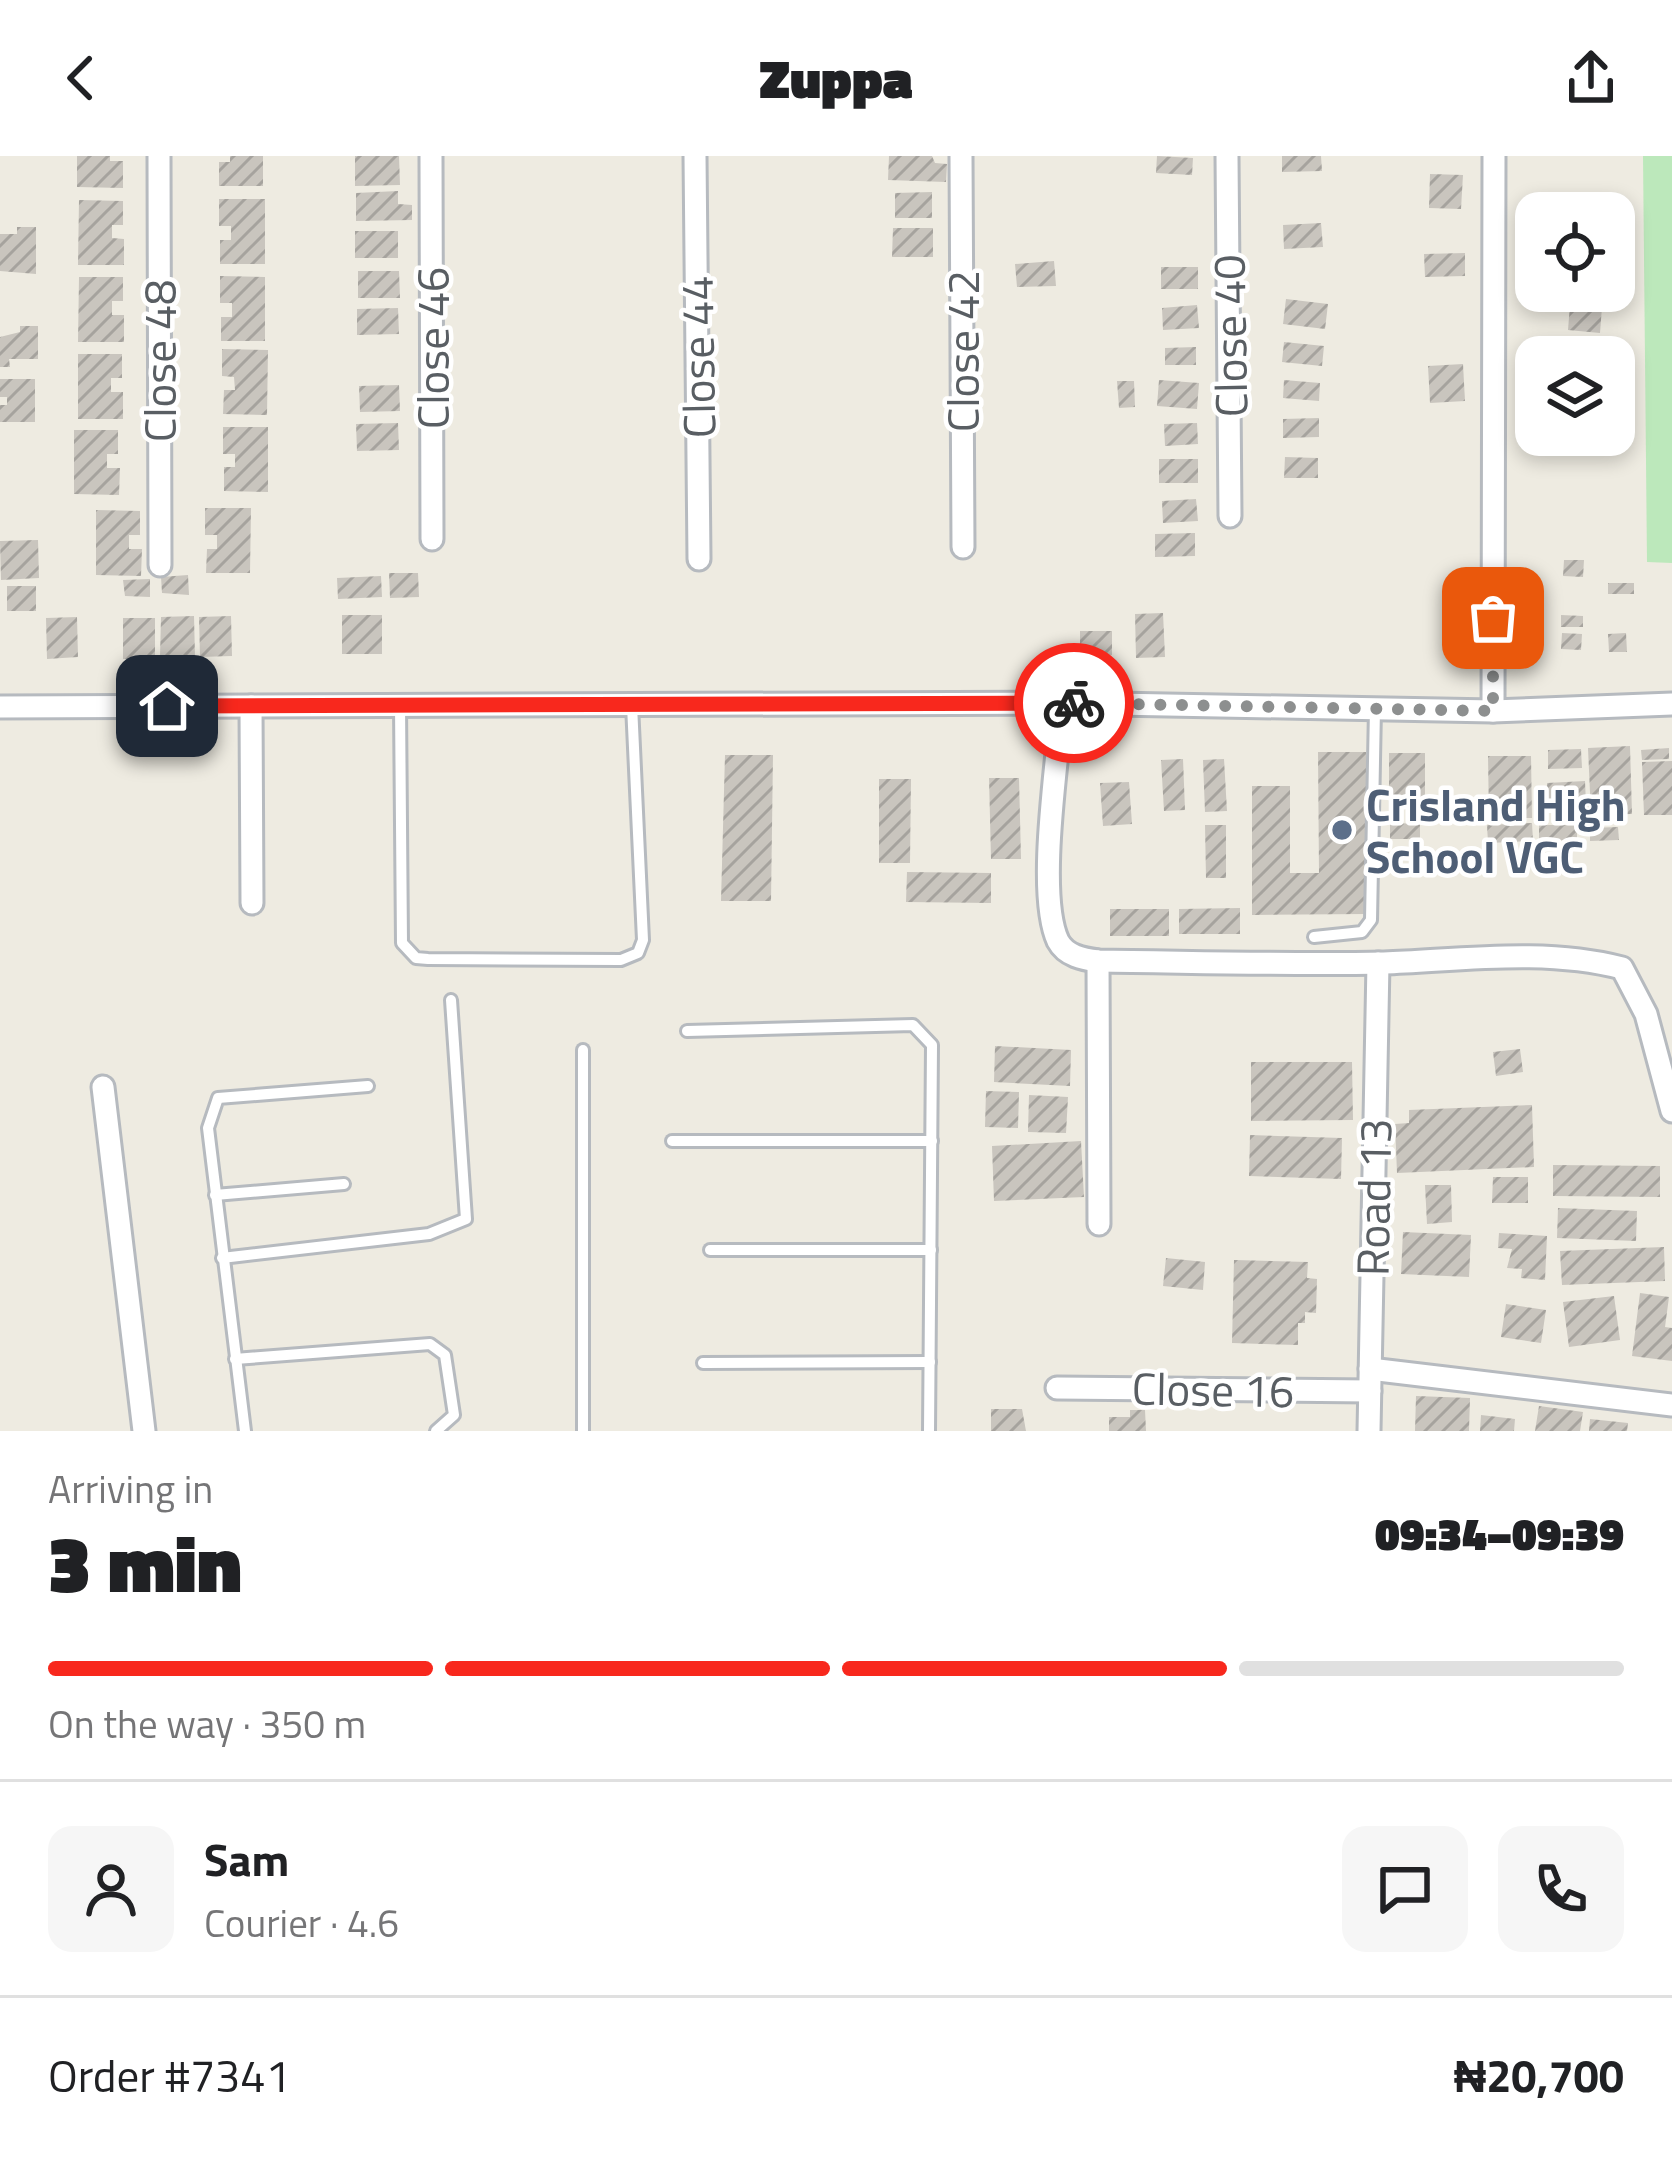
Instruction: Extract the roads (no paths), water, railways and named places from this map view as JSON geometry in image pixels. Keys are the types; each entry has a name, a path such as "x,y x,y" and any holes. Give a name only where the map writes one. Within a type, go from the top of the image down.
{"street":[{"name":"Close 48","path":"159,156 160,566"},
{"name":"Close 46","path":"431,156 432,539"},
{"name":"Close 44","path":"695,156 699,559"},
{"name":"Close 42","path":"961,156 963,547"},
{"name":"Close 40","path":"1227,156 1230,516"},
{"path":"1493,711 1494,156"},
{"path":"0,707 1062,703 1493,711 1672,704"},
{"path":"1062,703 1049,900 1059,944 1076,958 1098,962 1594,960 1622,968 1646,1014 1672,1111"},
{"path":"251,706 253,903"},
{"path":"1098,962 1099,1224"},
{"name":"Road 13","path":"1369,1431 1378,963"},
{"path":"103,1087 144,1431"},
{"name":"Close 16","path":"1057,1388 1370,1380 1672,1405"}],"lane":[{"path":"400,706 402,944 406,951 428,959 621,960 638,953 644,940 632,705"},
{"path":"1314,937 1362,932 1371,920 1376,708"},
{"path":"222,1258 428,1234 466,1219 451,1000"},
{"path":"686,1031 913,1025 932,1045 929,1431"},
{"path":"583,1050 583,1431"},
{"path":"245,1431 208,1127 218,1098 368,1086"},
{"path":"672,1141 932,1141"},
{"path":"215,1195 344,1184"},
{"path":"710,1250 931,1250"},
{"path":"236,1359 430,1344 445,1355 454,1415 436,1431"},
{"path":"703,1363 930,1362"}],"place":[{"name":"Crisland High School VGC","path":"1342,830"}]}
